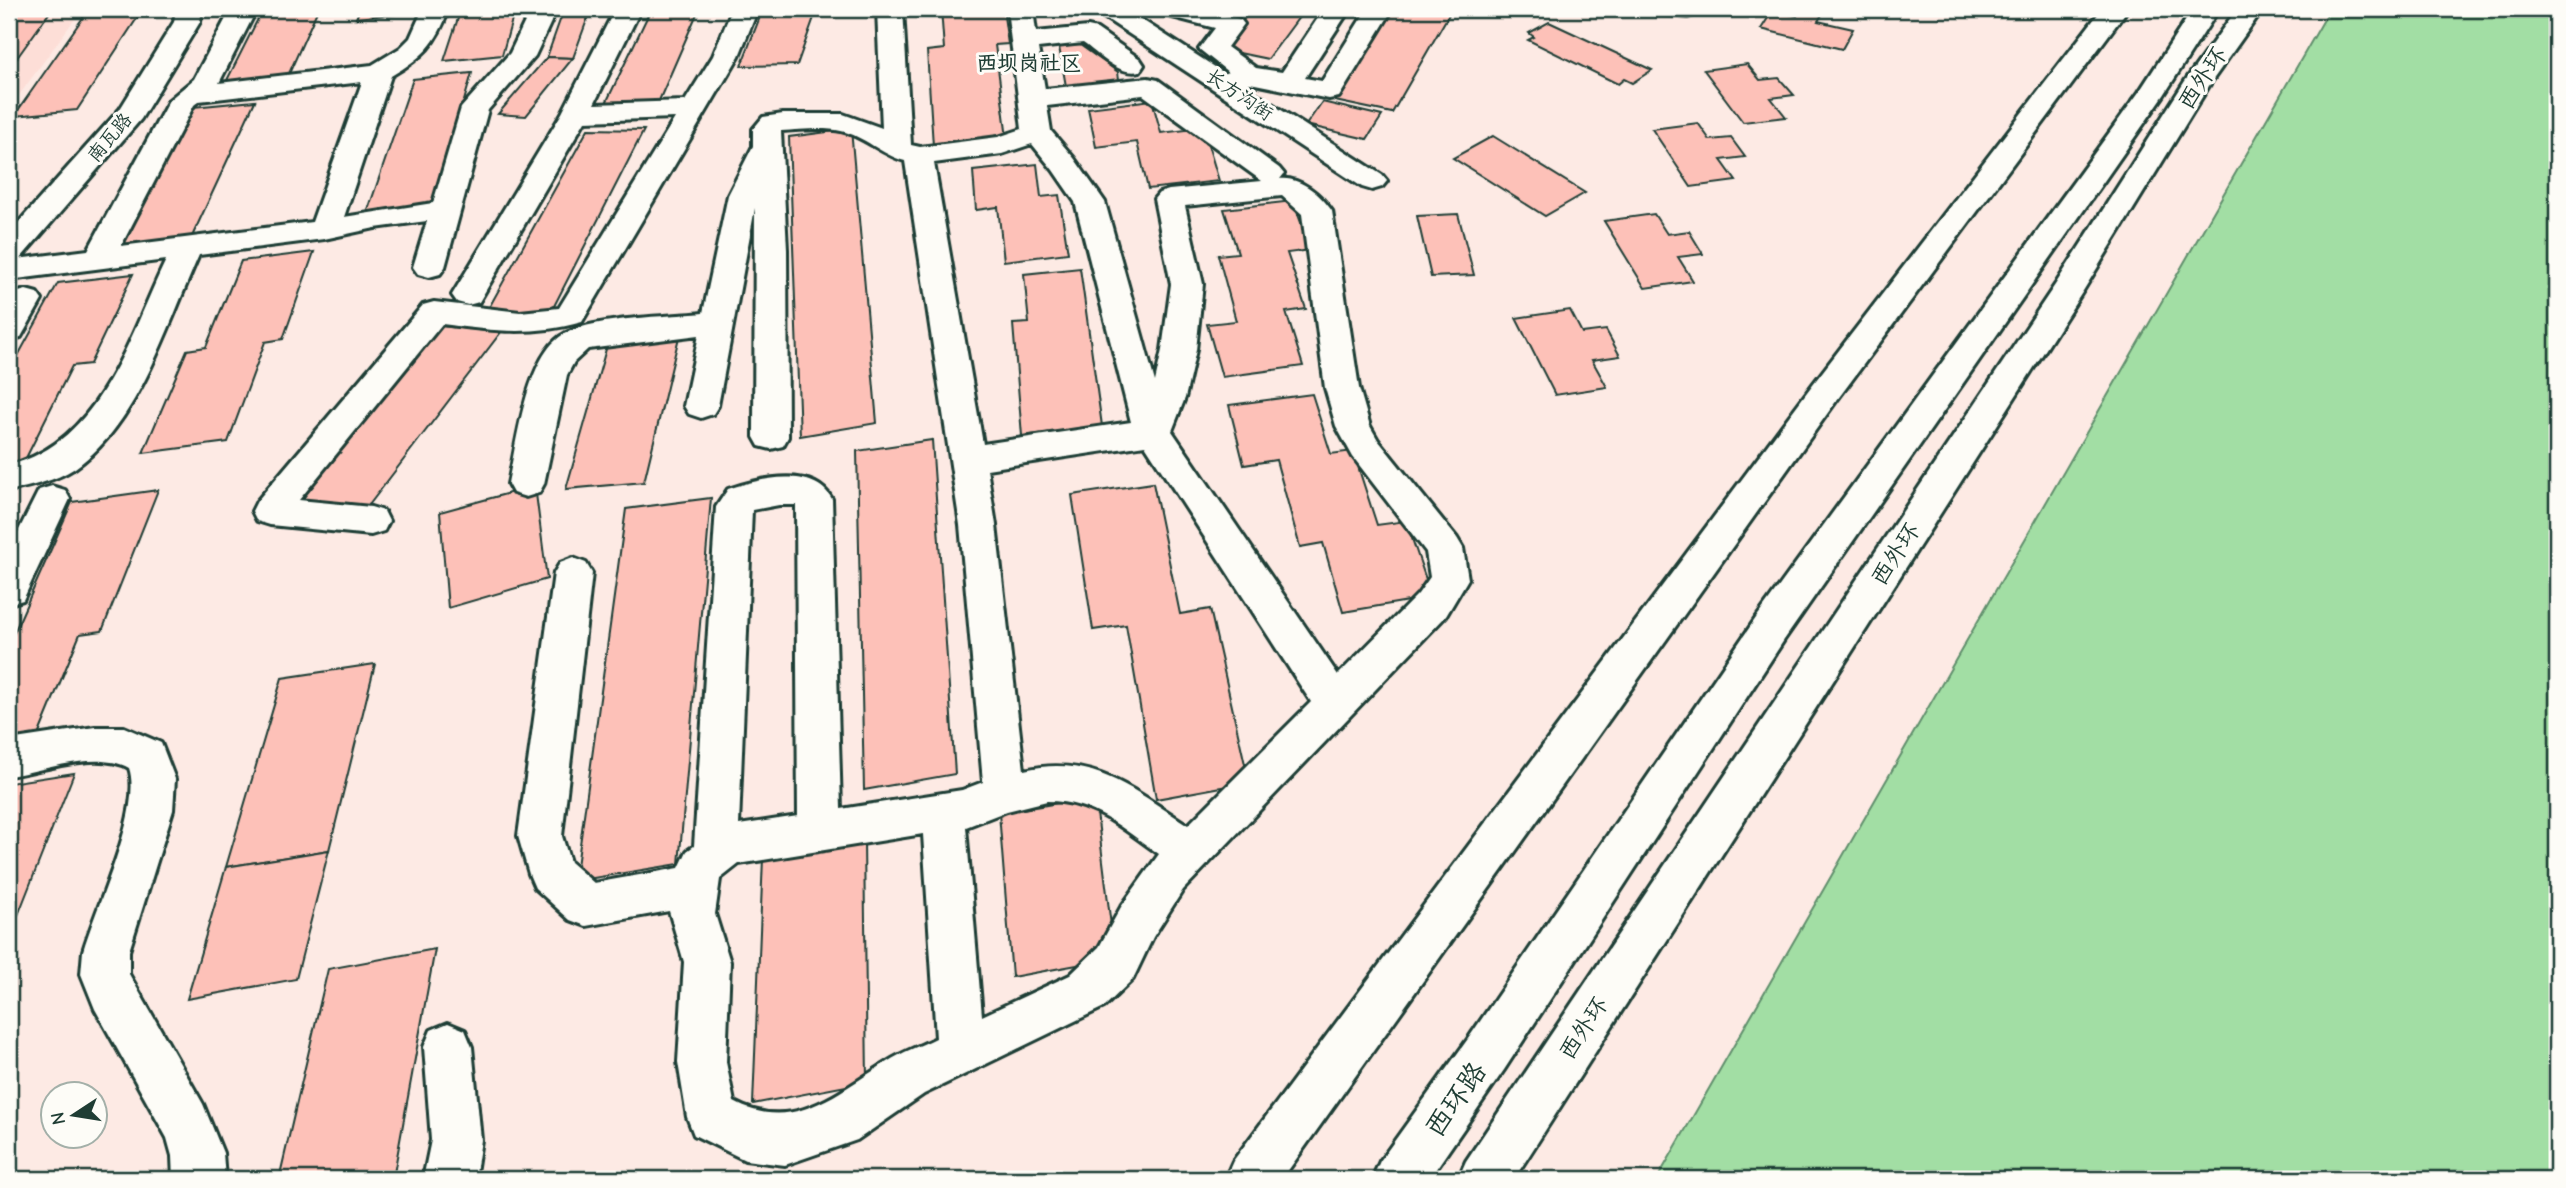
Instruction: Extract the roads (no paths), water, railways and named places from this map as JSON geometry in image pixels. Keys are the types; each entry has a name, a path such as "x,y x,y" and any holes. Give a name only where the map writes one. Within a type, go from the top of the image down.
{"main road":[{"name":"南瓦路","path":"9,252 131,113 187,22 189,9"},
{"path":"99,258 183,100 205,84 244,9"},
{"path":"192,94 379,72 419,44 428,32 436,9"},
{"path":"429,267 475,108 522,56 544,9"},
{"path":"468,295 576,113 628,9"},
{"path":"371,521 270,511 434,312 527,324 550,322 570,315 726,56 745,9"},
{"path":"890,9 908,153 978,525 1005,793"},
{"name":"长方沟街","path":"1108,9 1236,79 1372,181"},
{"path":"1236,79 1289,82 1337,9"},
{"path":"1237,17 1212,49 1236,79 1329,91 1380,9"},
{"path":"1672,9 1688,9"},
{"path":"1251,1179 1825,392 2115,9"},
{"name":"西外环","path":"1488,1053 1770,629 2150,96 2206,9"},
{"name":"西外环","path":"1484,1179 2067,291 2199,81 2250,9"},
{"path":"1177,10 1237,17"},
{"path":"1131,65 1088,35 1023,25 1037,133 1064,164 1090,202 1149,423 1335,704"},
{"path":"324,230 379,72"},
{"path":"1033,99 1148,86 1269,174"},
{"path":"576,113 694,109"},
{"path":"771,437 772,250 767,129 773,123 843,122 865,130 908,153 1002,145 1037,133"},
{"path":"701,406 743,195 768,145"},
{"path":"820,833 814,499 804,492 789,491 741,498 734,507 732,524 705,871 692,914 707,962 702,1062 712,1117 745,1135 785,1140 839,1122 907,1077 1087,992 1116,963 1137,922 1167,876 1432,605 1449,579 1444,548 1365,448 1353,426 1342,388 1317,211 1289,187 1169,199 1187,284 1179,350 1168,398 1155,431"},
{"path":"9,270 324,230 375,219 445,210"},
{"path":"10,481 52,464 80,444 102,423 119,398 187,247"},
{"path":"9,329 26,300"},
{"path":"526,484 550,375 561,355 577,341 605,334 718,323"},
{"path":"967,458 1155,431"},
{"path":"9,589 52,499"},
{"path":"573,573 540,836 551,874 586,905 705,871 729,846 962,809 1005,793 1047,783 1068,783 1100,791 1191,850"},
{"path":"9,758 101,744 127,745 147,754 154,769 156,790 153,811 106,945 105,973 115,997 188,1127 198,1153 199,1179"},
{"path":"943,812 961,1052"},
{"path":"448,1047 456,1140 449,1179"},
{"name":"西环路","path":"1398,1179 1488,1053"}],"district":[{"name":"西坝岗社区","path":"1029,63"}]}
